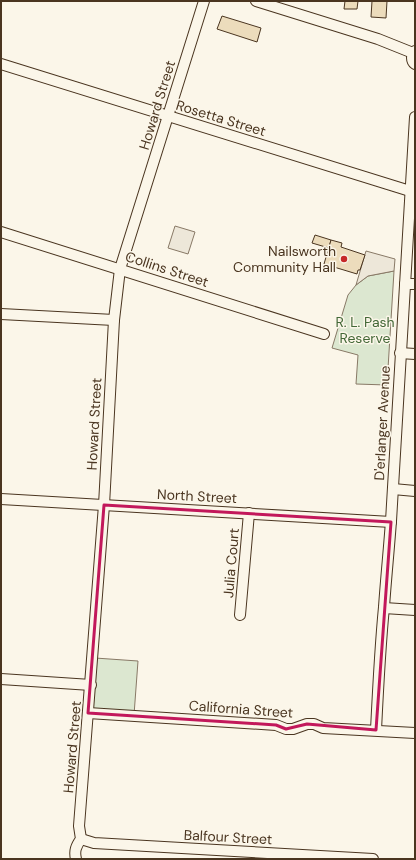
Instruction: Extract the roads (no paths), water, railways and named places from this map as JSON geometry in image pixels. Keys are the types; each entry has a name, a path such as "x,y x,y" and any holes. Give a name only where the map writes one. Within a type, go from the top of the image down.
{"street":[{"name":"Howard Street","path":"76,859 76,847 81,839 79,826 104,505 114,320 120,269 204,1"},
{"path":"256,1 378,39 414,52 412,60 415,64"},
{"name":"Rosetta Street","path":"1,64 410,192"},
{"name":"D'erlanger Avenue","path":"376,730 391,522 400,353 410,284 412,229 410,192 415,117"},
{"name":"Collins Street","path":"1,232 324,334"},
{"path":"1,314 114,320"},
{"path":"400,353 415,354"},
{"path":"393,489 415,491"},
{"name":"North Street","path":"1,499 391,522"},
{"name":"Julia Court","path":"240,615 249,514"},
{"path":"384,608 415,610"},
{"path":"1,679 91,685"},
{"name":"California Street","path":"88,713 276,725 286,729 293,729 307,724 314,724 323,728 415,733"},
{"name":"Balfour Street","path":"81,839 94,843 373,859"}],"place":[{"name":"Nailsworth Community Hall","path":"344,259"}],"park label":[{"name":"R. L. Pash Reserve","path":"365,330"}]}
